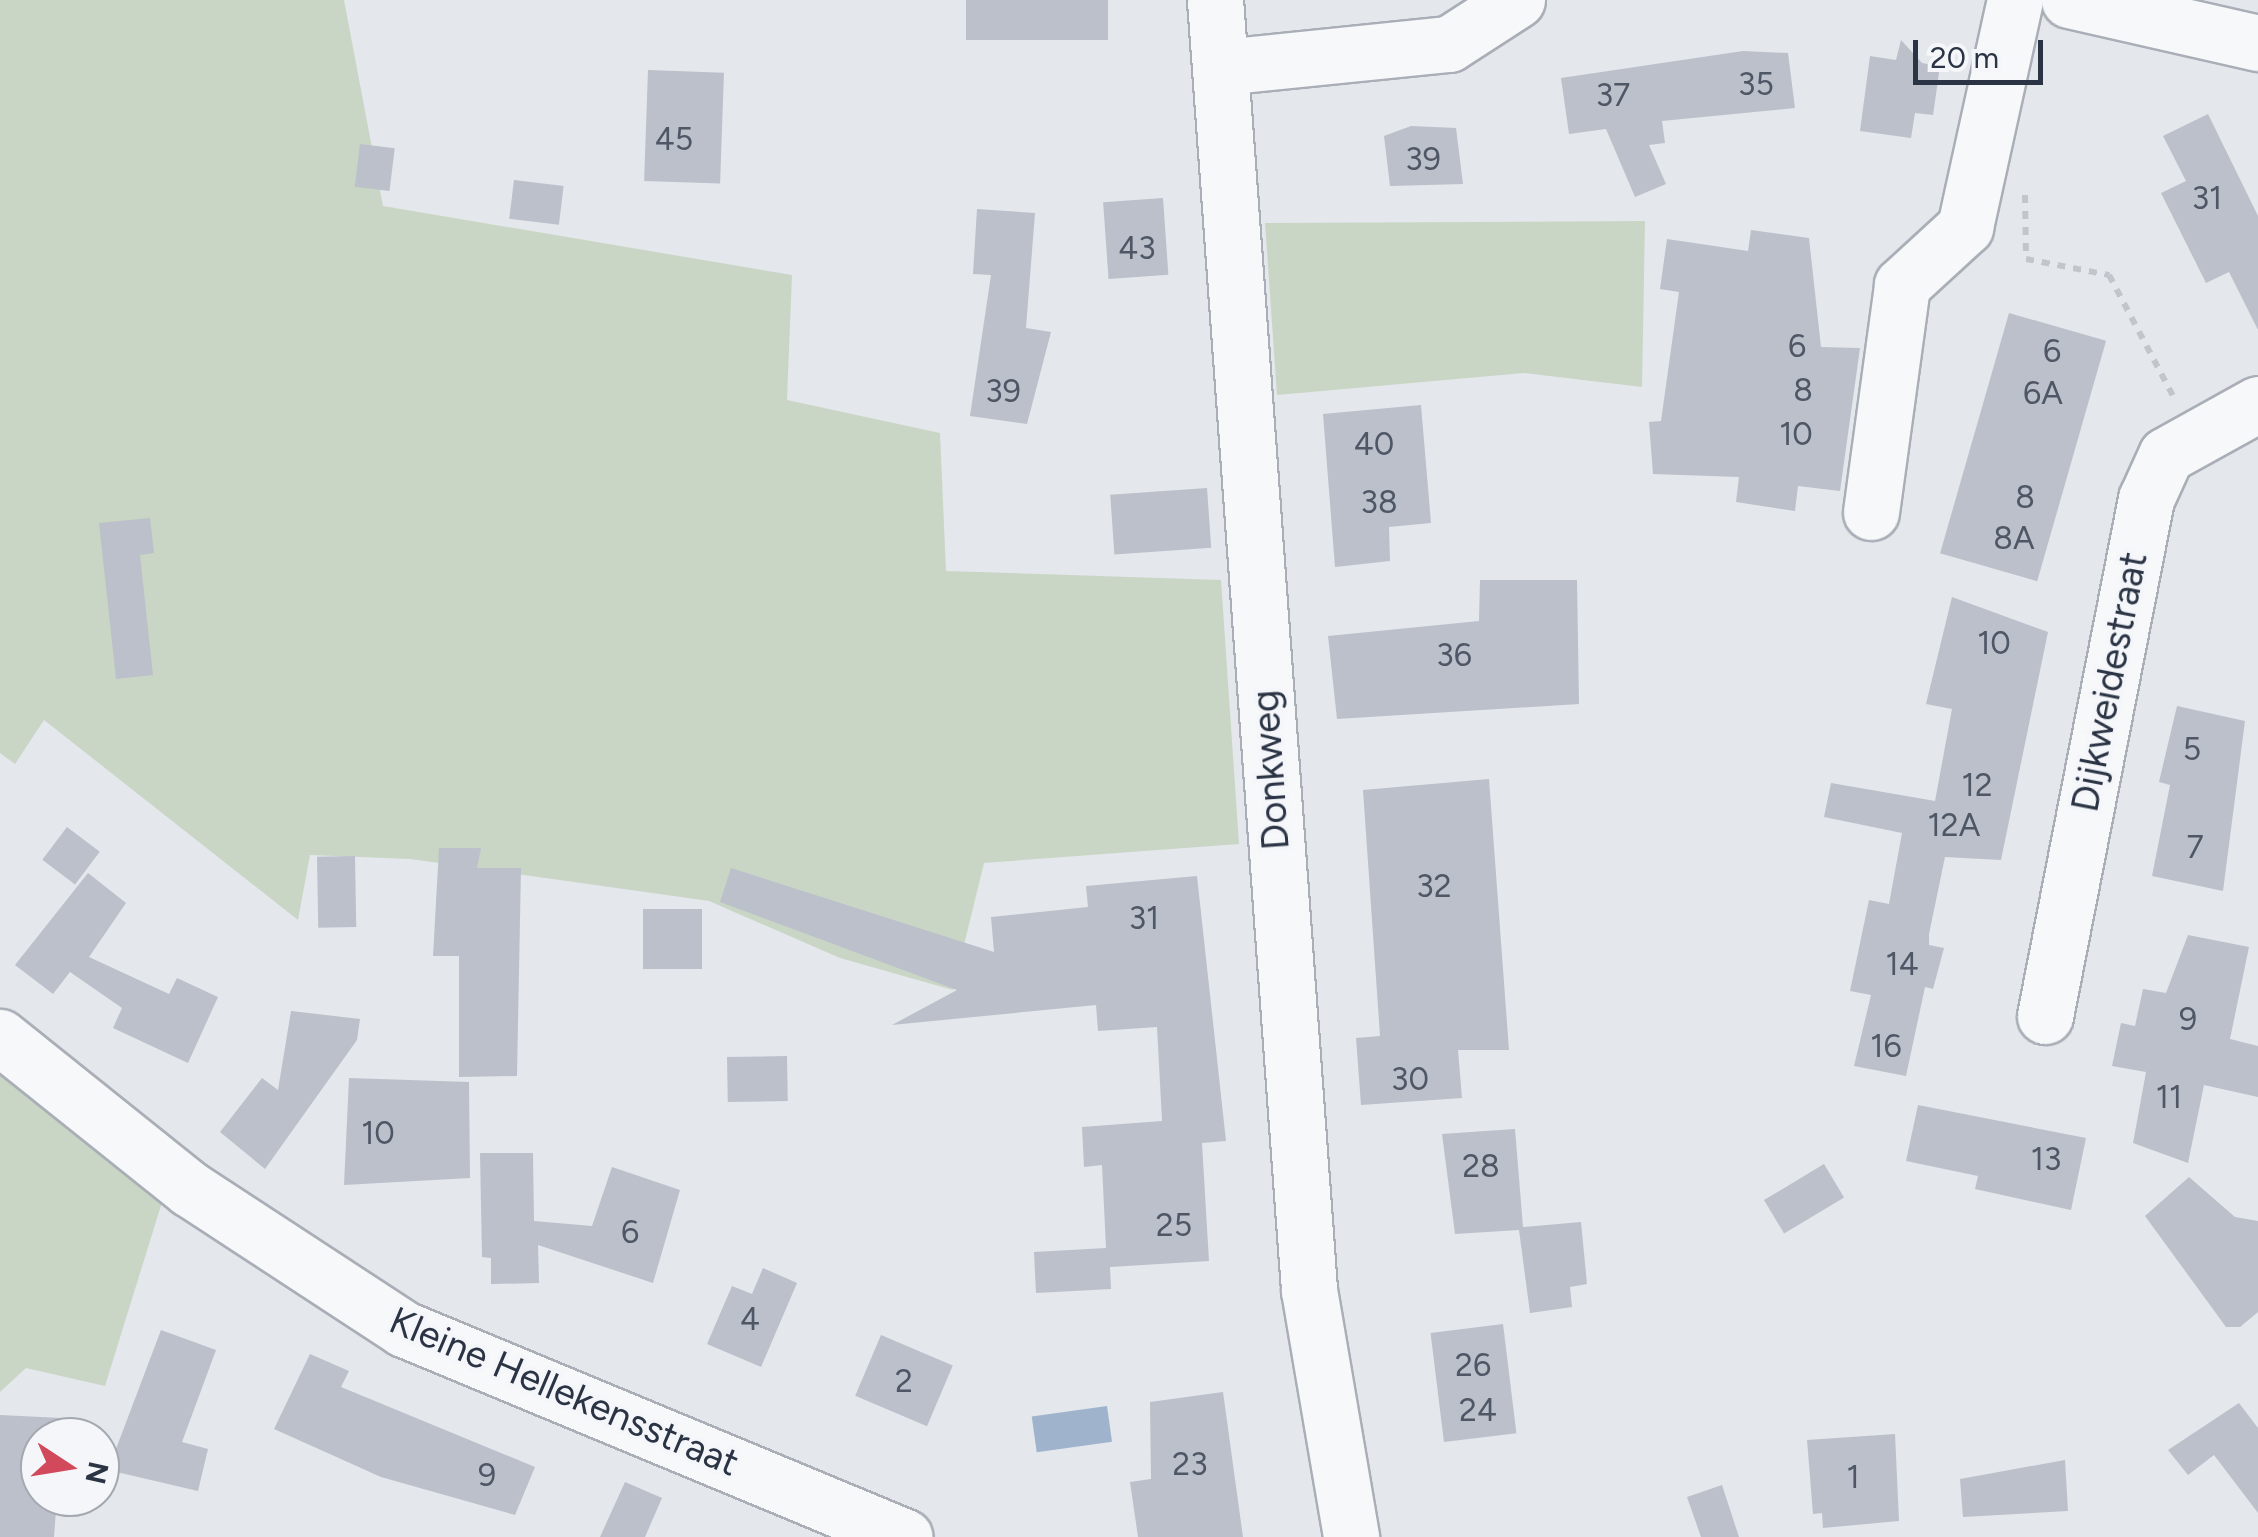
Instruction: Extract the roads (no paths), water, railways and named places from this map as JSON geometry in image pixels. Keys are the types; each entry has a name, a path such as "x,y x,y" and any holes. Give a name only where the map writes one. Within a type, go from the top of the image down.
{"street":[{"name":"Donkweg","path":"1215,0 1298,1172 1322,1389 1351,1537"},
{"path":"1222,67 1450,44 1517,0"},
{"path":"1871,512 1902,286 1965,227 2015,0"},
{"path":"2069,0 2258,42"},
{"name":"Dijkweidestraat","path":"2045,1016 2146,500 2166,455 2193,435 2258,404"},
{"name":"Kleine Hellekensstraat","path":"0,1037 190,1190 404,1329 905,1537"}],"water":[{"path":"1107,1406 1112,1442 1037,1452 1032,1417"}]}
